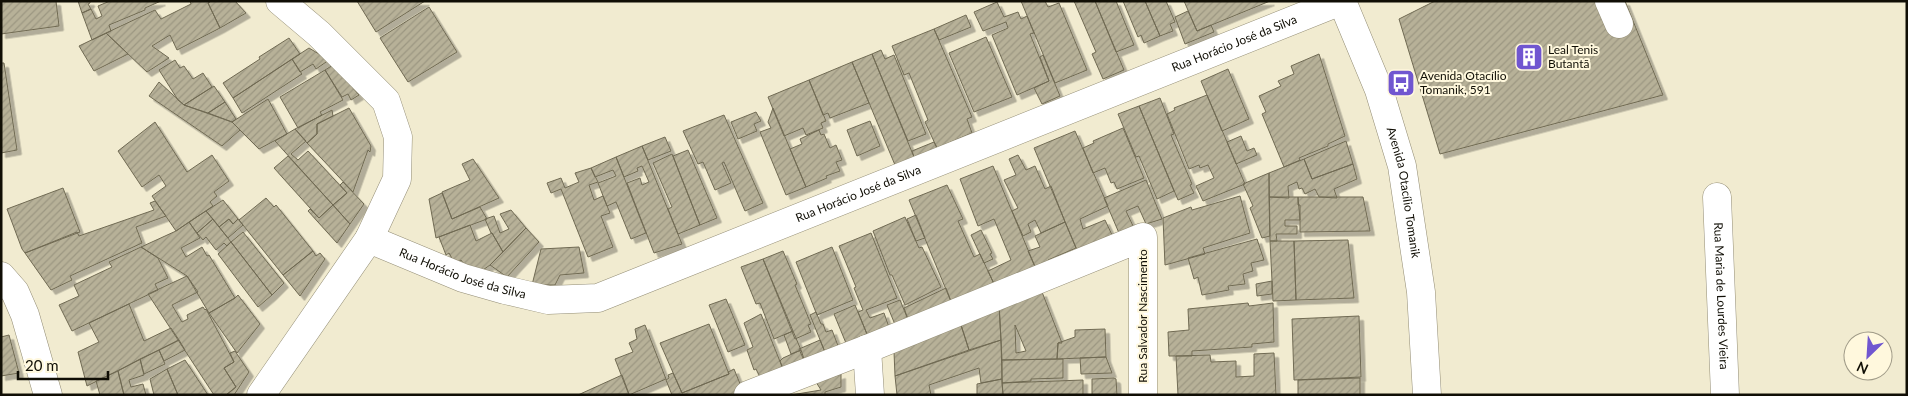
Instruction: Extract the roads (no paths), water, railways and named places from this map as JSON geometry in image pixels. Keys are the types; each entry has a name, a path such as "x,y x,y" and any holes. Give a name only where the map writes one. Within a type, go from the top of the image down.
{"street":[{"path":"261,395 369,239 396,179 398,137 386,101 320,34 280,1"},
{"name":"Rua Horácio José da Silva","path":"369,239 464,278 505,290 548,300 598,298 1341,1"},
{"name":"Avenida Otacílio Tomanik","path":"1341,1 1378,90 1402,166 1422,292 1427,395"},
{"name":"Rua Maria de Lourdes Vieira","path":"1717,196 1724,395"},
{"name":"Rua Salvador Nascimento","path":"867,349 1143,237 1143,395"},
{"path":"1,276 15,292 25,315 48,395"},
{"path":"748,395 867,349 870,395"}],"place":[{"name":"Leal Tenis Butantã","path":"1529,57"},
{"name":"Avenida Otacílio Tomanik, 591","path":"1401,83"}]}
